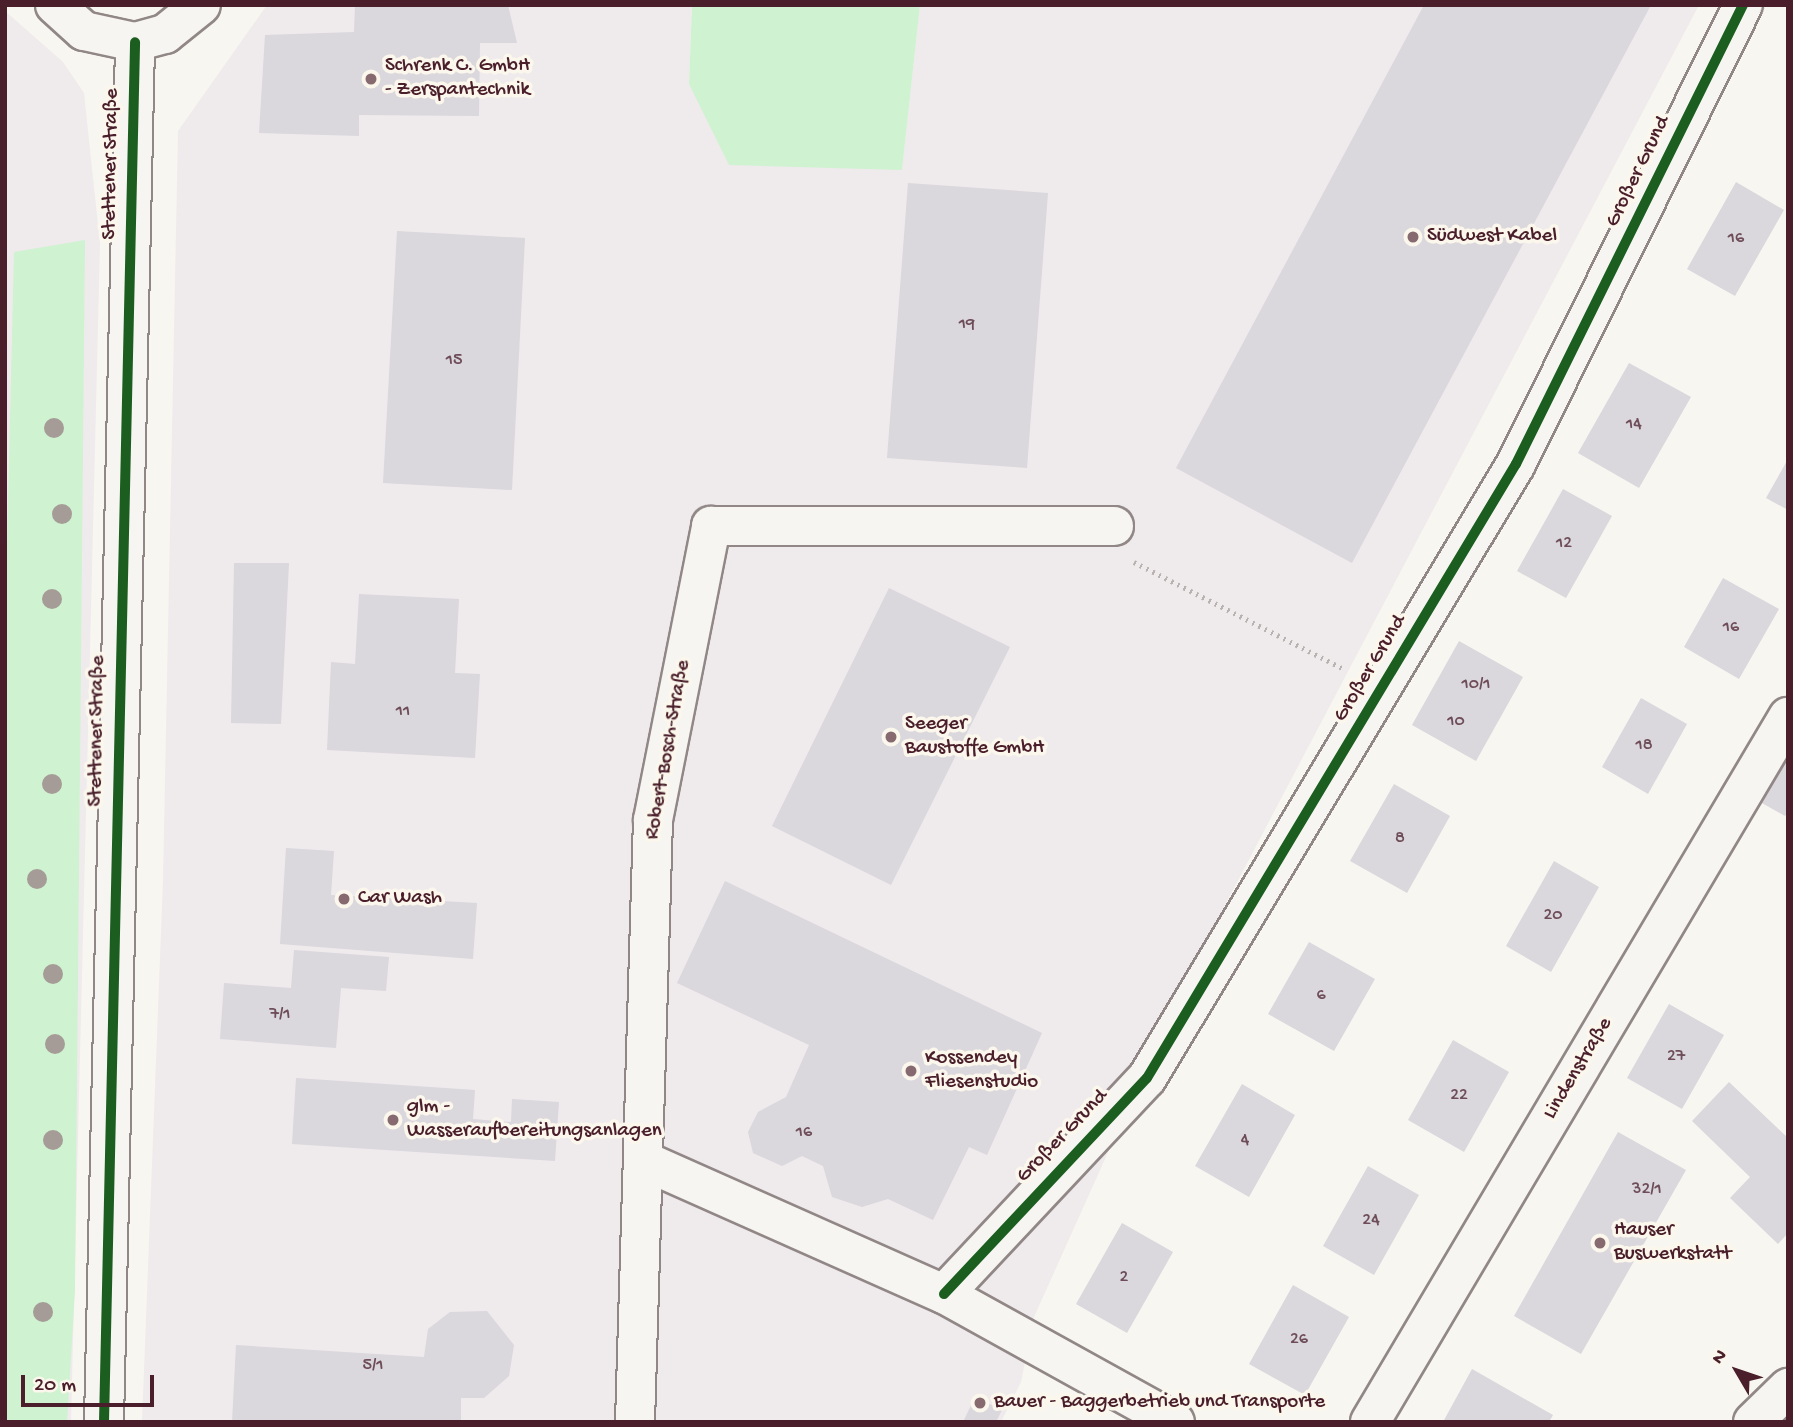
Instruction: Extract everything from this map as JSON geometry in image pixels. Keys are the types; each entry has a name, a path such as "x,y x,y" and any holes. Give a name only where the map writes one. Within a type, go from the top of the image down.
{"street":[{"path":"55,5 84,31 135,42 165,34 201,5"},
{"name":"Großer Grund","path":"944,1294 1147,1078 1516,464 1743,5"},
{"name":"Stettener Straße","path":"103,1422 135,42"},
{"name":"Robert-Bosch-Straße","path":"635,1422 647,1162 653,820 711,526 1121,543"},
{"name":"Lindenstraße","path":"1370,1422 1788,717"},
{"path":"647,1162 944,1294 1175,1422"},
{"path":"1753,1422 1788,1388"}],"path":[{"path":"1121,543 1382,688"}],"shaded area":[{"path":"267,5 692,5 689,84 902,169 920,5 1699,5 1185,981 1034,1317 1021,1382 1001,1422 142,1422 163,881 178,131"},
{"path":"5,11 63,62 84,93 100,244 71,1422 5,1422"}],"green space":[{"path":"692,5 920,5 902,170 729,165 689,84"},
{"path":"85,240 75,1291 67,1422 5,1422 5,628 14,252"}],"building":[{"name":"Schrenk C. GmbH - Zerspantechnik","path":"355,5 508,5 517,43 480,43 479,116 359,115 359,136 259,133 265,35 354,32"},
{"name":"Südwest Kabel","path":"1424,5 1651,5 1352,563 1176,468"},
{"path":"1736,182 1784,210 1735,296 1687,269"},
{"path":"908,183 1048,193 1027,468 887,458"},
{"path":"397,231 525,238 512,490 383,483"},
{"path":"1629,363 1691,397 1639,488 1578,453"},
{"path":"1788,459 1788,510 1766,498"},
{"path":"1563,489 1612,516 1566,598 1517,571"},
{"path":"234,563 289,563 281,724 231,723"},
{"path":"1723,578 1779,609 1739,679 1684,647"},
{"name":"Seeger Baustoffe GmbH","path":"889,588 1010,647 891,885 772,826"},
{"path":"359,594 459,599 455,673 480,674 475,758 327,750 331,662 355,664"},
{"path":"1459,641 1523,677 1476,761 1412,725"},
{"path":"1641,698 1687,724 1648,794 1602,767"},
{"path":"1788,752 1788,812 1785,816 1760,802"},
{"path":"1394,784 1450,816 1407,893 1350,861"},
{"name":"Car Wash","path":"286,848 334,851 331,895 477,903 473,959 280,944"},
{"path":"1554,861 1599,887 1551,972 1506,946"},
{"name":"Kossendey Fliesenstudio","path":"725,881 1042,1033 987,1155 969,1147 933,1220 888,1199 862,1207 832,1197 823,1166 802,1156 782,1166 753,1153 748,1132 758,1112 786,1097 809,1045 677,983"},
{"path":"1309,942 1375,979 1334,1051 1268,1014"},
{"path":"294,950 389,957 386,991 341,988 336,1048 220,1039 224,983 291,988"},
{"path":"1669,1004 1724,1035 1682,1109 1627,1078"},
{"path":"1453,1040 1509,1072 1464,1152 1408,1120"},
{"name":"glm - Wasseraufbereitungsanlagen","path":"296,1078 475,1090 473,1119 511,1122 512,1099 559,1102 555,1161 292,1144"},
{"path":"1729,1082 1788,1138 1788,1233 1778,1244 1730,1198 1750,1177 1692,1121"},
{"path":"1242,1084 1295,1115 1249,1197 1195,1166"},
{"name":"Hauser Buswerkstatt","path":"1618,1132 1686,1170 1581,1354 1514,1316"},
{"path":"1368,1166 1419,1195 1374,1275 1323,1246"},
{"path":"1122,1223 1173,1252 1127,1333 1076,1304"},
{"path":"1293,1285 1349,1317 1305,1395 1249,1364"},
{"path":"487,1311 514,1345 509,1376 484,1398 461,1398 461,1422 232,1422 236,1345 424,1357 428,1329 450,1312"},
{"path":"1472,1369 1553,1415 1549,1422 1443,1422"},
{"name":"Bauer - Baggerbetrieb und Transporte","path":"975,1397 1002,1410 996,1422 963,1422"}],"cycle path":[{"path":"944,1294 1147,1078 1516,464 1743,5"},
{"path":"104,1422 135,42"}],"place":[{"name":"Schrenk C. GmbH - Zerspantechnik","path":"371,79"},
{"name":"Südwest Kabel","path":"1413,237"},
{"name":"Seeger Baustoffe GmbH","path":"891,737"},
{"name":"Car Wash","path":"344,899"},
{"name":"Kossendey Fliesenstudio","path":"911,1071"},
{"name":"glm - Wasseraufbereitungsanlagen","path":"393,1120"},
{"name":"Hauser Buswerkstatt","path":"1600,1243"},
{"name":"Bauer - Baggerbetrieb und Transporte","path":"980,1403"}]}
